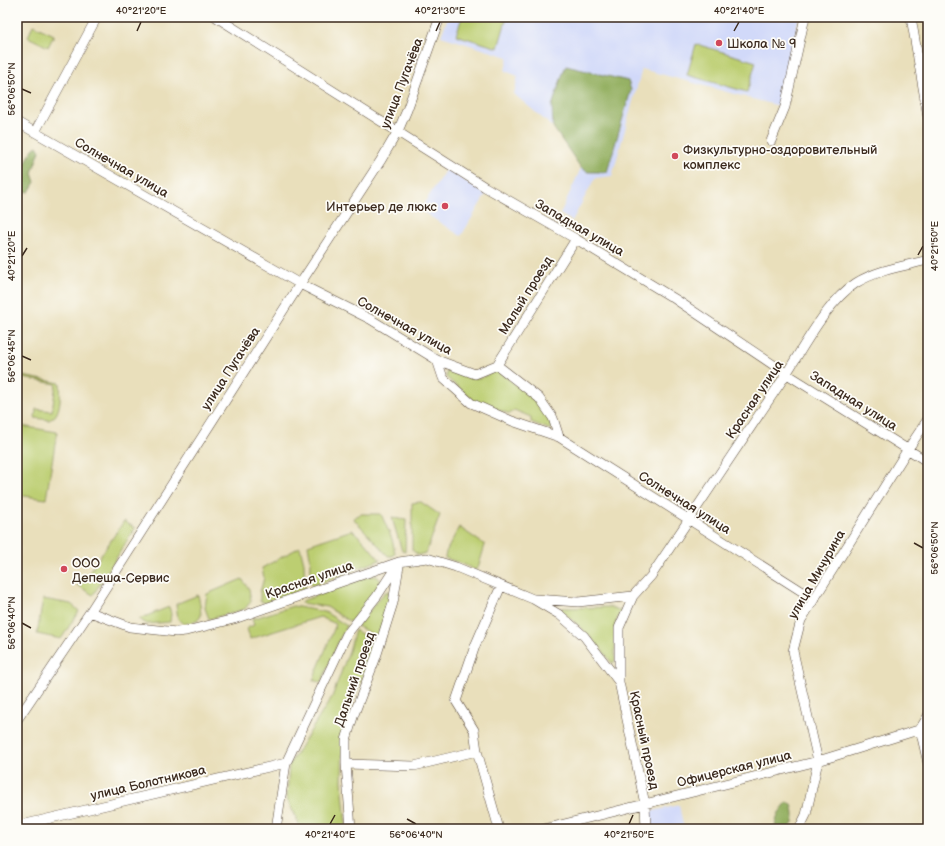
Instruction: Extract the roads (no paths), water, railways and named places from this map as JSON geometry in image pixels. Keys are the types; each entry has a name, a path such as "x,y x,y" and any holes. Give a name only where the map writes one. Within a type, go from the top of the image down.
{"street":[{"path":"35,132 98,17"},
{"name":"Западная улица","path":"216,17 485,187 576,239 675,299 787,374 908,448 928,462"},
{"name":"улица Пугачёва","path":"17,720 90,612 381,160 398,131 407,110 440,17"},
{"path":"771,141 785,107 805,17"},
{"path":"911,17 928,117"},
{"name":"Солнечная улица","path":"17,122 300,284 370,319 437,360 475,374 497,365"},
{"name":"Малый проезд","path":"497,365 576,239"},
{"name":"Красная улица","path":"619,682 619,628 633,596 651,576 787,374 831,305 855,283 892,268 928,260"},
{"name":"Солнечная улица","path":"437,360 443,378 471,403 512,421 558,437 814,599"},
{"path":"497,365 539,398 553,418 558,437"},
{"name":"улица Мичурина","path":"799,829 806,814 818,761 792,651 801,620 908,448 928,419"},
{"name":"Красная улица","path":"90,612 130,627 176,632 186,631 234,619 399,562 427,558 456,567 532,599 560,615 584,636 619,682"},
{"path":"276,829 286,763 347,634 377,596 399,562"},
{"name":"Дальний проезд","path":"350,829 346,740 353,717 376,657 393,603 399,562"},
{"path":"499,829 477,751 474,730 456,701 475,646 501,586"},
{"name":"Красная улица","path":"532,599 578,602 633,596"},
{"name":"Красный проезд","path":"619,682 645,804 646,829"},
{"path":"928,716 924,728 928,763"},
{"name":"Офицерская улица","path":"544,829 818,761 924,728"},
{"path":"346,764 414,766 477,751"},
{"name":"улица Болотникова","path":"17,826 286,763"}],"place":[{"name":"Школа № 9","path":"719,43"},
{"name":"Физкультурно-оздоровительный комплекс","path":"675,156"},
{"name":"Интерьер де люкс","path":"445,206"},
{"name":"ООО Депеша-Сервис","path":"64,569"}]}
